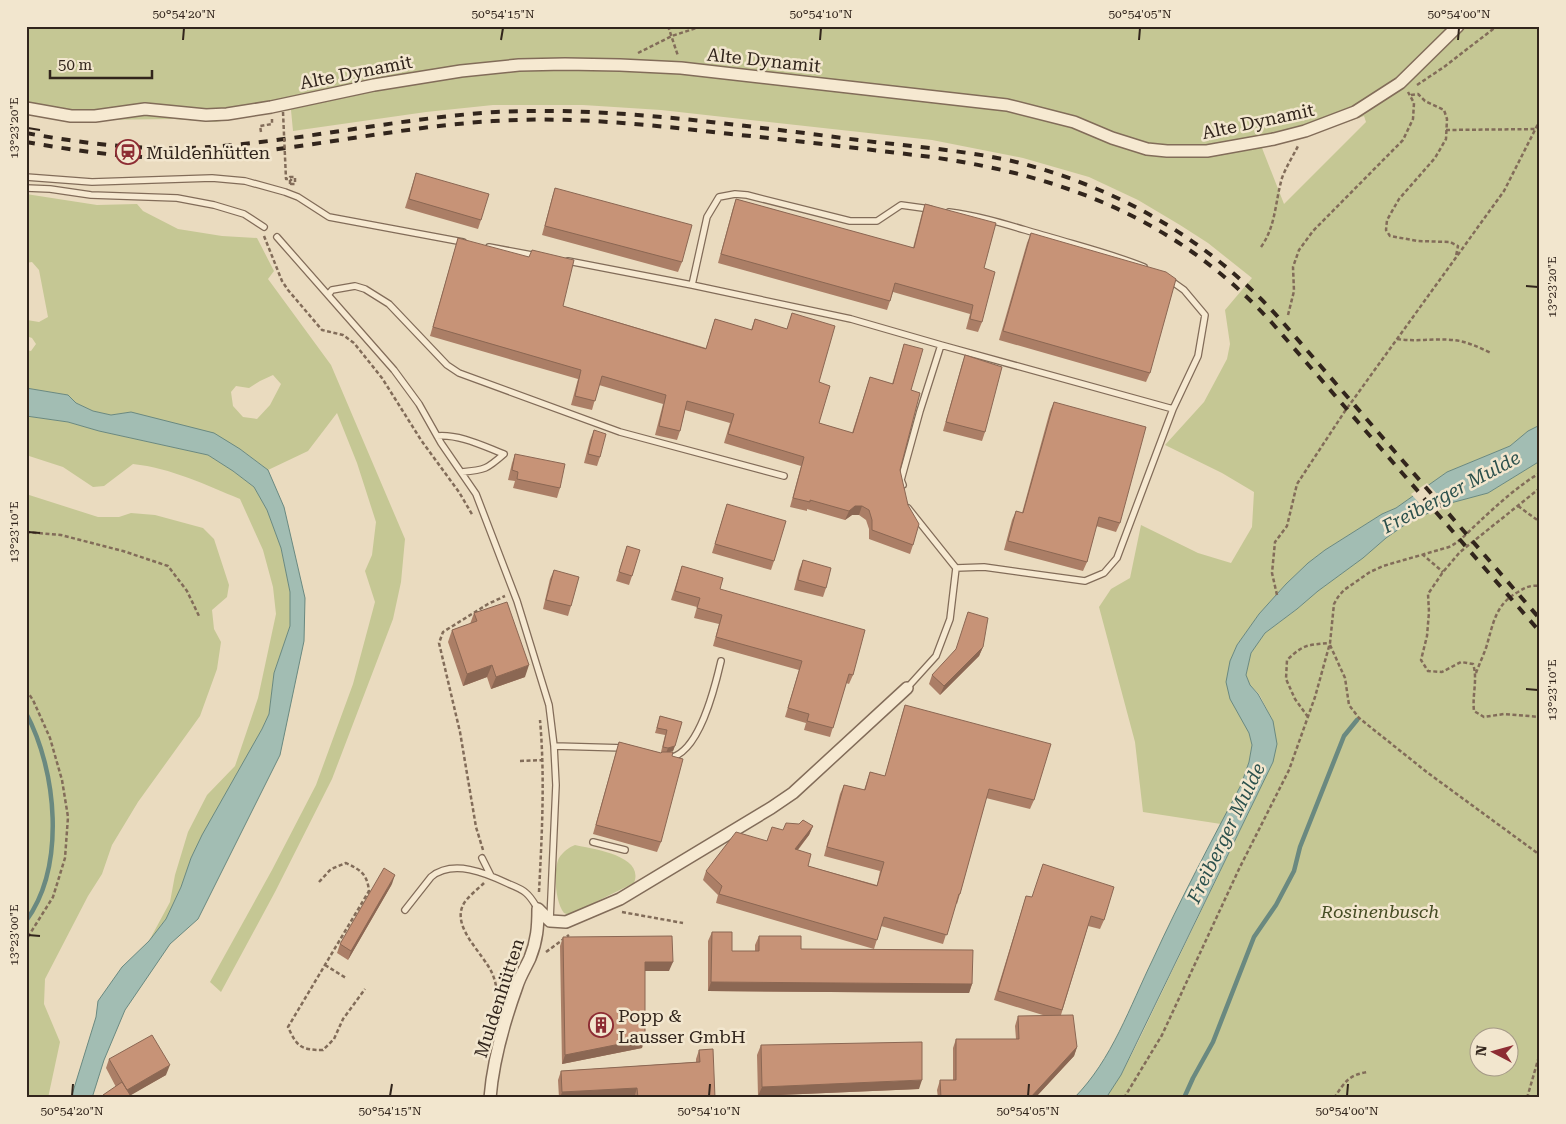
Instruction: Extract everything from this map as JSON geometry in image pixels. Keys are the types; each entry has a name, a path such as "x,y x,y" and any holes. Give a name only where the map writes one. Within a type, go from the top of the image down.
{"street":[{"name":"Alte Dynamit","path":"26,108 77,116 95,116 145,109 206,115 227,114 461,71 519,65 565,64 682,68 1007,105 1074,122 1112,138 1147,149 1207,151 1233,148 1305,131 1355,112 1400,84 1458,26"},
{"path":"538,909 550,921 566,922 620,899 793,793 907,688"},
{"name":"Muldenhütten","path":"490,1098 498,1050 507,1015 518,983 536,942 538,909"}],"lane":[{"path":"26,177 92,182 212,178 245,181 298,197 329,217 469,243"},
{"path":"26,188 50,189 91,195 176,198 232,210 244,214 264,227"},
{"path":"692,285 707,217 719,197 735,194 747,195 850,221 876,221 901,205 969,214 1124,259 1150,269"},
{"path":"277,237 394,370 419,404 453,462 476,494 517,601 549,705 554,746 555,810 550,921"},
{"path":"478,245 546,257"},
{"path":"565,261 851,318 941,345 1174,409"},
{"path":"956,568 984,567 1085,581 1104,573 1117,558 1174,409 1198,356 1205,315 1184,290 1166,277"},
{"path":"328,295 332,290 355,286 365,289 389,304 447,365 459,373 620,432 784,476"},
{"path":"904,489 901,480 941,345"},
{"path":"437,436 457,438 504,454 491,466 484,469 462,472"},
{"path":"906,498 908,508 956,568 950,619 936,656 907,688"},
{"path":"657,756 673,758 682,752 694,739 716,682 721,661"},
{"path":"554,746 629,749"},
{"path":"593,842 625,850"},
{"path":"482,858 491,876"},
{"path":"405,910 430,877 436,872 455,868 464,868 491,876 525,892 538,909"}],"path":[{"path":"668,26 682,68"},
{"path":"620,66 636,54 672,36 702,26"},
{"path":"1415,86 1444,67 1497,26"},
{"path":"1288,315 1294,291 1293,267 1299,250 1313,231 1399,144 1412,125 1414,103 1411,95 1400,84"},
{"path":"1411,95 1418,94 1425,101 1444,110 1446,138 1435,158 1399,199 1387,220 1386,230 1390,236 1418,241 1450,242 1458,246 1455,259"},
{"path":"283,112 286,179 291,179 291,184 290,177 295,177 295,184"},
{"path":"1277,595 1272,573 1275,542 1287,526 1297,484 1345,411 1504,191 1540,120"},
{"path":"1446,130 1540,129"},
{"path":"1262,247 1272,228 1283,176 1305,131"},
{"path":"264,227 264,238 282,281 288,290 322,330 343,335 354,343 382,378 421,440 459,492 476,522"},
{"path":"1397,339 1409,341 1452,340 1468,343 1491,353"},
{"path":"1124,1098 1162,1035 1239,869 1289,770 1308,717 1330,643 1334,604 1344,590 1370,572 1383,566 1449,547 1459,542 1524,483 1540,474"},
{"path":"1476,674 1472,664 1461,662 1442,672 1428,671 1421,660 1427,636 1428,594 1442,572 1460,552 1540,488"},
{"path":"1518,506 1540,522"},
{"path":"26,532 79,540 123,551 168,566 187,591 199,616"},
{"path":"1422,554 1442,572"},
{"path":"1540,586 1531,585 1513,594 1500,605 1492,622 1486,648 1476,674 1473,696 1474,711 1484,717 1504,714 1540,716"},
{"path":"482,858 484,853 476,827 460,732 439,642 443,632 488,604 505,596 503,589"},
{"path":"1308,717 1295,699 1286,679 1288,660 1300,648 1314,644 1330,643"},
{"path":"1330,643 1345,678 1349,705 1359,718 1436,779 1540,855"},
{"path":"26,690 33,700 50,738 62,780 68,817 65,858 53,897 26,940"},
{"path":"539,716 543,760 539,878"},
{"path":"520,761 543,760"},
{"path":"319,882 331,869 346,863 368,879 369,891 288,1027 294,1042 306,1050 323,1050 334,1039 343,1019 365,989"},
{"path":"491,876 464,902 460,912 461,923 492,972 496,987 496,1008"},
{"path":"617,912 683,923"},
{"path":"544,954 553,945 569,935"},
{"path":"325,965 346,978"},
{"path":"1527,1098 1540,1053"},
{"path":"1334,1098 1346,1080 1354,1074 1368,1072"}],"green space":[{"path":"26,26 1540,26 1540,425 1528,431 1510,446 1447,472 1396,508 1382,514 1325,550 1286,584 1259,614 1237,645 1230,661 1252,745 1249,762 1241,785 1221,824 1143,812 1135,742 1099,607 1111,589 1130,578 1141,525 1198,553 1231,563 1252,527 1254,492 1222,473 1165,445 1204,402 1227,359 1230,344 1225,310 1252,278 1208,243 1180,225 1138,200 1089,177 1023,158 932,140 661,110 583,105 493,105 426,112 293,131 291,110 215,122 174,119 94,120 26,112","holes":["1364,116 1366,122 1284,204 1262,148 1325,130"]},
{"path":"26,194 97,205 137,204 143,211 178,229 222,236 257,238 274,271 268,279 331,365 405,539 401,582 393,619 332,779 275,892 221,992 210,982 272,870 316,785 353,684 375,602 365,571 372,555 376,522 357,463 337,413 308,451 268,470 240,449 131,412 111,415 93,411 76,403 68,395 26,388 26,350 31,351 36,344 32,338 26,336 26,318 27,320 39,322 48,317 39,270 32,262 26,263","holes":["273,375 281,384 270,405 257,419 243,417 233,406 231,392 236,386 249,388"]},
{"path":"26,416 68,422 99,431 208,455 254,487 267,510 281,548 290,592 290,626 274,673 269,714 191,858 181,887 166,919 149,941 170,902 175,875 188,832 207,795 235,766 258,698 276,614 273,587 263,550 240,499 175,473 133,464 104,486 93,487 63,467 26,455"},
{"name":"Rosinenbusch","path":"1540,461 1540,1098 1106,1098 1121,1075 1138,1042 1273,762 1273,721 1259,694 1250,685 1246,675 1251,653 1265,633 1363,558 1386,538 1406,524 1447,504 1488,493"},
{"path":"26,494 98,517 119,517 131,513 155,515 203,528 214,539 229,585 227,597 212,610 214,629 221,642 217,669 200,716 138,802 112,845 102,874 88,896 45,979 44,1004 60,1042 48,1098 26,1098"},
{"path":"575,845 615,855 632,866 635,873 634,883 569,915 564,913 561,908 557,894 556,870 559,858 568,848"}],"water":[{"path":"26,388 68,395 76,403 93,411 111,415 131,412 214,433 268,470 284,507 305,598 304,641 280,755 198,919 170,944 125,1010 104,1060 92,1098 71,1098 96,1017 98,1001 122,967 149,941 166,919 202,835 262,729 269,714 274,673 290,626 290,592 281,548 267,510 254,487 208,455 99,431 68,422 26,416"},
{"name":"Freiberger Mulde","path":"1540,425 1540,461 1488,493 1447,504 1406,524 1265,633 1251,653 1246,675 1250,685 1258,694 1273,721 1277,744 1273,762 1121,1075 1106,1098 1074,1098 1110,1050 1174,915 1241,785 1249,762 1252,745 1249,733 1230,699 1226,682 1230,661 1237,645 1259,614 1286,584 1325,550 1382,514 1396,508 1447,472 1510,446 1528,431"}],"pier":[{"path":"1427,483 1448,506 1430,515 1411,494"}],"building":[{"path":"416,173 489,194 481,220 409,199"},
{"path":"555,188 692,225 682,262 545,226"},
{"path":"736,199 914,248 925,204 996,223 984,268 995,272 982,322 970,319 973,305 895,283 890,301 721,254"},
{"path":"1031,233 1166,272 1176,279 1150,373 1003,331"},
{"path":"458,238 529,257 532,250 574,260 563,306 706,349 715,319 752,330 755,319 787,329 792,313 835,326 819,382 830,386 819,423 853,433 870,377 893,384 904,344 923,349 911,390 920,393 900,470 908,505 919,524 913,545 872,530 869,510 862,506 855,506 849,511 810,500 810,502 793,498 804,457 728,434 734,414 687,401 680,431 659,426 666,395 602,376 595,401 575,396 581,370 433,327"},
{"path":"965,355 1002,367 985,432 946,422"},
{"path":"1054,402 1146,427 1120,523 1099,517 1087,562 1008,541 1016,511 1023,513"},
{"path":"594,430 606,434 600,457 588,454"},
{"path":"515,454 565,464 560,488 517,479 518,472 512,470"},
{"path":"727,504 786,521 774,561 715,544"},
{"path":"627,546 640,550 632,576 619,572"},
{"path":"803,560 831,568 826,588 798,580"},
{"path":"682,566 723,578 720,589 865,630 853,675 849,674 833,728 807,721 809,714 788,708 802,661 716,637 722,615 697,608 700,598 675,591"},
{"path":"554,570 579,577 571,606 546,600"},
{"path":"507,602 529,665 496,677 492,665 467,674 452,630 477,621 474,613"},
{"path":"968,612 988,618 983,647 944,686 932,675 956,649"},
{"path":"905,705 1051,744 1034,800 989,789 947,935 884,917 877,940 719,894 722,886 706,871 736,832 767,841 772,827 783,830 786,823 799,824 803,820 813,826 795,849 811,854 808,866 877,886 884,862 827,847 844,785 865,790 870,772 885,776"},
{"path":"660,716 682,722 675,746 663,747 667,730 657,728"},
{"path":"619,742 661,753 673,752 672,756 683,759 661,842 596,825"},
{"path":"1043,864 1114,887 1104,920 1091,916 1062,1010 998,991 1026,896 1032,897"},
{"path":"384,868 395,875 351,951 340,944"},
{"path":"712,932 732,932 732,951 759,951 759,936 801,936 801,949 973,950 972,984 711,982"},
{"name":"Popp & Lausser GmbH","path":"672,936 673,962 645,962 645,1039 565,1055 563,937"},
{"path":"1073,1015 1077,1047 1030,1098 941,1098 940,1080 956,1080 956,1039 1019,1039 1018,1016"},
{"path":"152,1035 170,1065 127,1090 109,1059"},
{"path":"922,1042 922,1080 762,1087 761,1045"},
{"path":"713,1049 715,1098 638,1098 637,1088 562,1092 561,1071 700,1062 699,1050"},
{"path":"122,1082 132,1098 105,1098 103,1095"}],"waterway":[{"path":"26,713 37,736 45,762 53,818 52,846 47,873 39,899 26,921"},
{"path":"1184,1098 1213,1042 1254,937 1276,905 1294,871 1300,847 1344,736 1357,720"}],"railway":[{"path":"26,133 124,146 197,148 291,138 462,115 496,112 571,111 684,119 959,152 1008,160 1060,175 1096,188 1163,222 1194,243 1253,291 1279,318 1540,619"},
{"path":"26,142 114,155 182,158 240,154 458,124 524,120 613,122 931,157 981,165 1074,191 1118,209 1160,231 1199,257 1237,288 1273,324 1540,632"}],"place":[{"name":"Muldenhütten","path":"128,152"},
{"name":"Popp & Lausser GmbH","path":"601,1025"}]}
